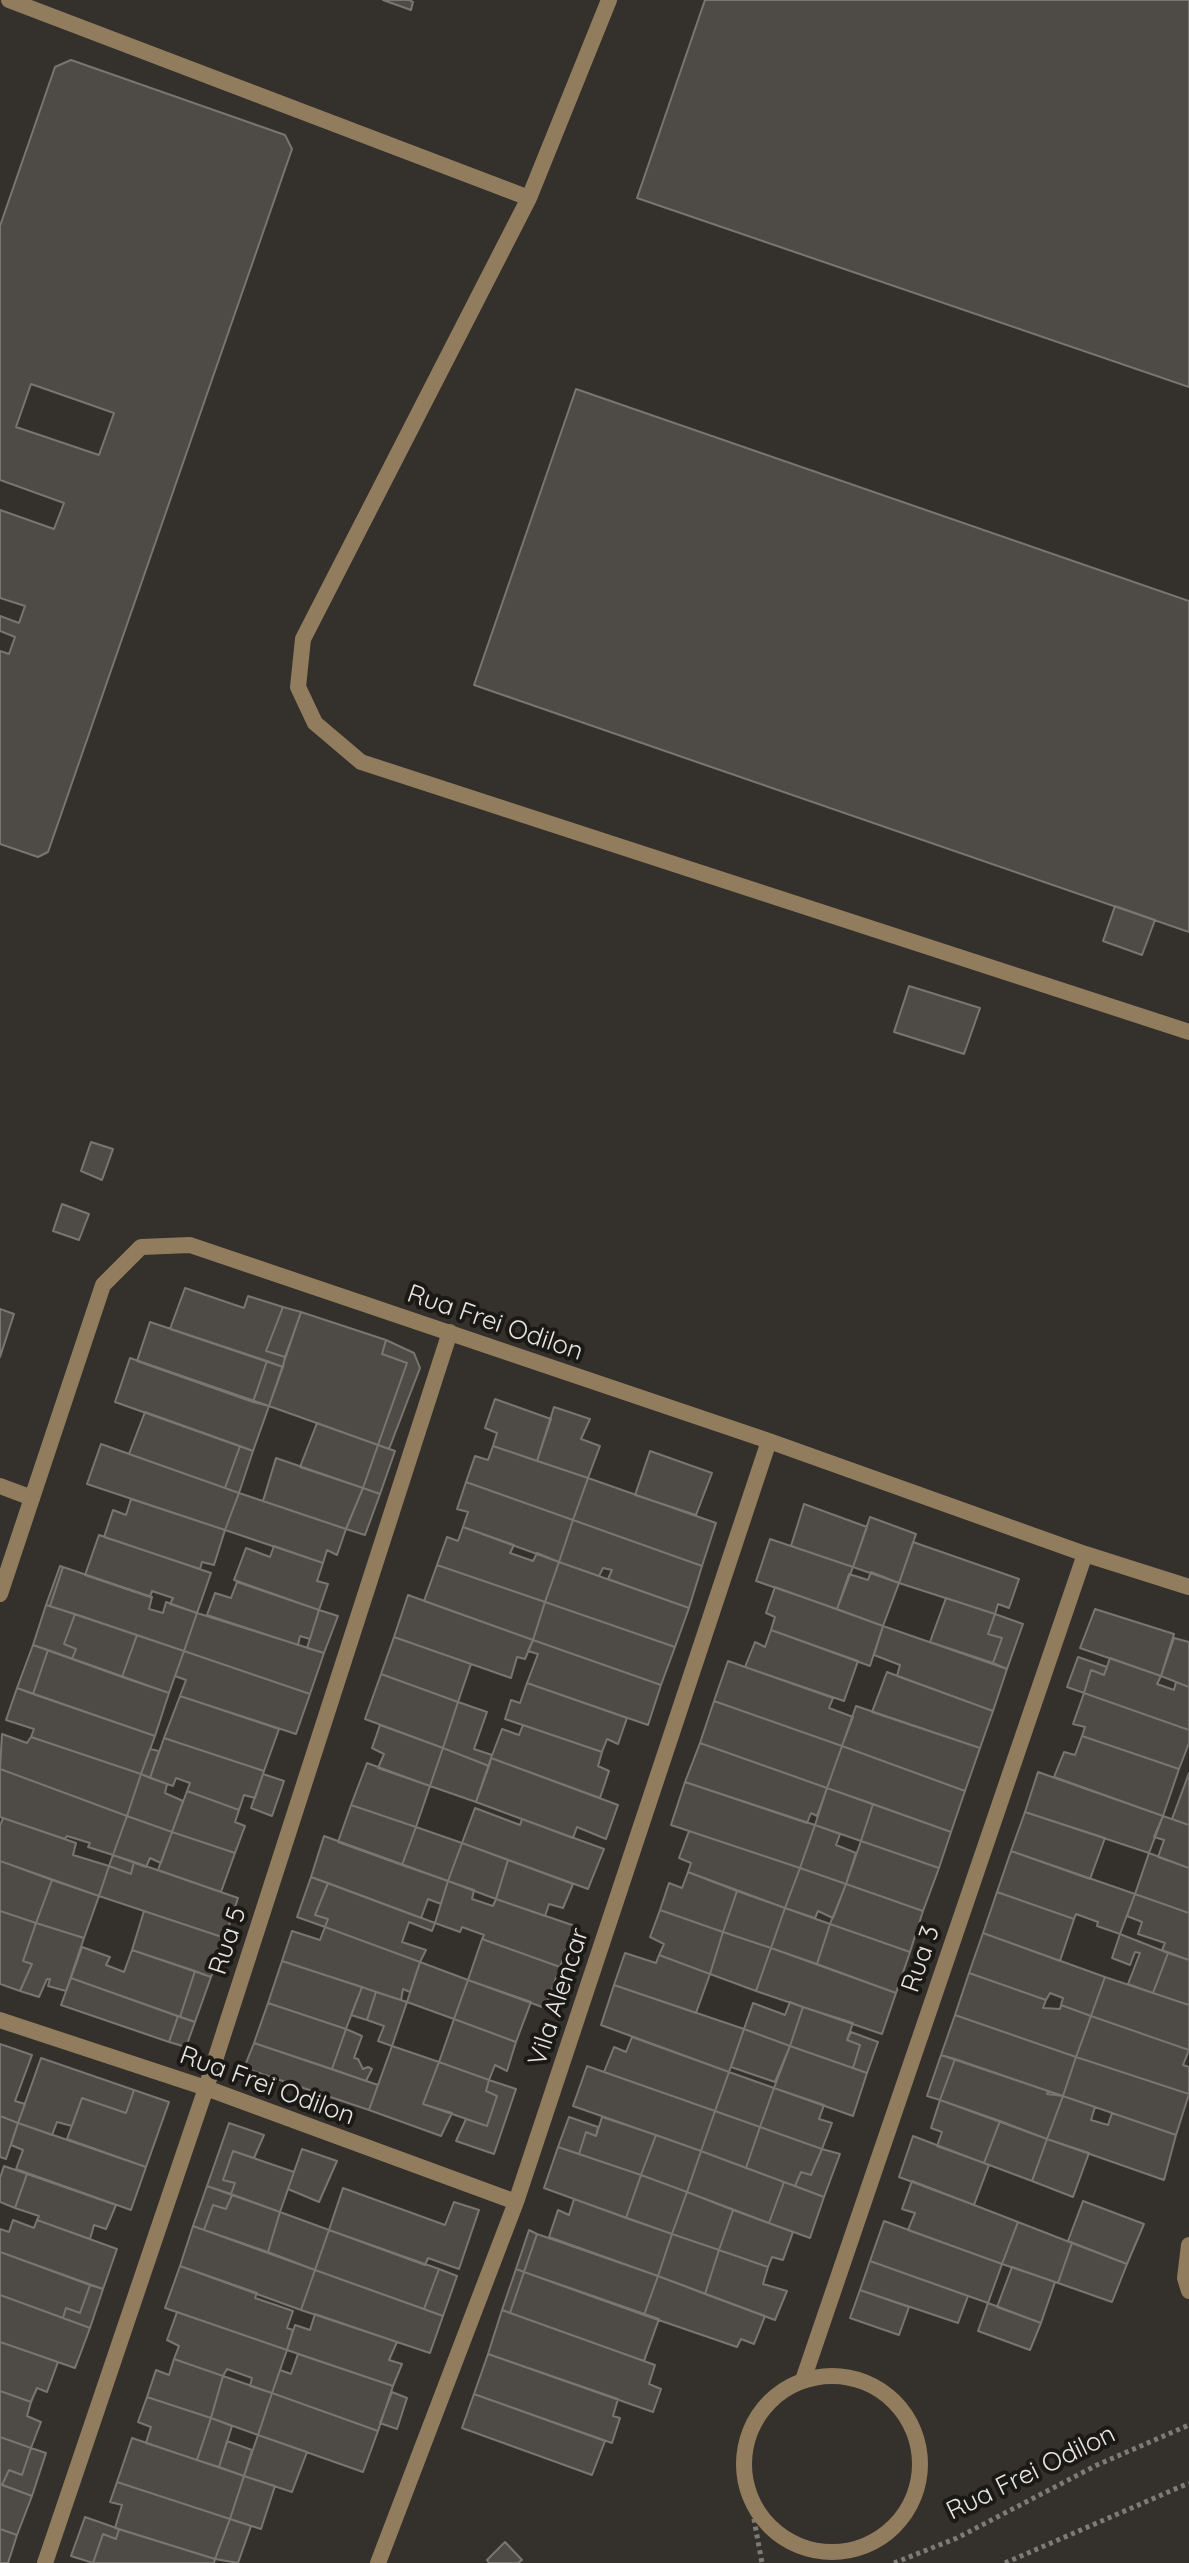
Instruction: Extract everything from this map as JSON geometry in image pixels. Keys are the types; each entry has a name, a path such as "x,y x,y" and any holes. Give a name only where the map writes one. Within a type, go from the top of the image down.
{"street":[{"path":"9,0 529,198"},
{"path":"609,0 529,198 303,639 298,687 315,723 361,762 1189,1032"},
{"name":"Rua Frei Odilon","path":"0,1594 103,1285 141,1247 190,1245 769,1441 1085,1554 1189,1587"},
{"name":"Rua 5","path":"45,2563 206,2088 450,1332"},
{"name":"Vila Alencar","path":"378,2563 516,2202 769,1441"},
{"path":"0,1486 32,1498"},
{"name":"Rua 3","path":"803,2380 1085,1554"},
{"name":"Rua Frei Odilon","path":"0,2020 206,2088 516,2202"},
{"path":"1189,2245 1185,2278 1189,2291"},
{"path":"830,2375 857,2379 882,2391 902,2409 915,2433 920,2459 916,2490 902,2516 881,2537 853,2550 823,2552 794,2545 769,2527 751,2503 744,2474 745,2444 757,2417 777,2394 803,2380 830,2375"}],"path":[{"name":"Rua Frei Odilon","path":"894,2563 957,2538 1097,2465 1189,2425"},
{"path":"1005,2563 1189,2483"},
{"path":"751,2503 762,2563"}],"building":[{"path":"383,0 409,0 413,2 411,10"},
{"path":"705,0 1189,0 1189,387 637,198"},
{"path":"71,60 285,135 292,149 48,852 38,857 0,844 0,651 9,654 15,637 0,631 0,616 19,623 25,606 0,598 0,510 54,529 64,503 0,480 0,226 55,67","holes":["31,384 114,413 99,455 16,427"]},
{"path":"576,389 1189,601 1189,932 474,685"},
{"path":"1115,906 1155,920 1142,955 1103,941"},
{"path":"909,986 980,1008 964,1054 894,1032"},
{"path":"91,1142 113,1149 102,1180 81,1171"},
{"path":"62,1204 89,1214 79,1240 53,1231"},
{"path":"185,1288 244,1308 248,1296 283,1307 266,1351 285,1357 283,1367 170,1329"},
{"path":"283,1307 301,1312 285,1357 266,1351"},
{"path":"0,1309 14,1314 0,1357"},
{"path":"301,1312 386,1340 382,1354 407,1363 378,1445 269,1406"},
{"path":"150,1322 267,1361 253,1402 137,1361"},
{"path":"386,1340 414,1353 420,1368 389,1449 378,1445 407,1363 382,1354"},
{"path":"130,1358 269,1406 253,1451 115,1402"},
{"path":"267,1361 283,1367 269,1406 253,1402"},
{"path":"495,1399 551,1419 537,1461 493,1446 497,1433 485,1428"},
{"path":"554,1407 590,1419 581,1439 600,1446 588,1478 537,1461"},
{"path":"145,1412 240,1446 225,1488 129,1454"},
{"path":"317,1423 378,1445 363,1488 300,1467"},
{"path":"101,1444 239,1493 225,1530 87,1484"},
{"path":"378,1445 395,1451 380,1494 363,1488"},
{"path":"240,1446 253,1451 239,1493 225,1488"},
{"path":"493,1446 588,1478 573,1520 466,1482 475,1456 488,1460"},
{"path":"650,1451 712,1473 696,1515 635,1495"},
{"path":"276,1458 363,1488 346,1529 263,1501"},
{"path":"588,1478 716,1523 702,1566 573,1520"},
{"path":"466,1482 573,1520 559,1562 463,1527 468,1512 457,1509"},
{"path":"363,1488 380,1494 365,1535 346,1529"},
{"path":"239,1493 346,1529 337,1555 327,1550 323,1563 225,1530"},
{"path":"131,1499 225,1530 214,1565 202,1562 200,1569 104,1537 113,1510 126,1515"},
{"path":"804,1504 867,1527 853,1567 791,1546"},
{"path":"870,1517 916,1534 899,1583 853,1567"},
{"path":"573,1520 702,1566 689,1608 608,1579 612,1570 603,1568 599,1576 559,1562"},
{"path":"463,1527 514,1545 510,1553 533,1561 537,1553 559,1562 545,1602 437,1565 447,1537 458,1541"},
{"path":"99,1535 211,1573 197,1613 170,1604 173,1598 152,1591 150,1597 85,1575"},
{"path":"770,1539 853,1567 837,1609 756,1581"},
{"path":"913,1542 1019,1579 1009,1608 998,1604 995,1614 899,1583"},
{"path":"274,1546 323,1563 317,1581 328,1584 319,1610 234,1580 246,1548 270,1557"},
{"path":"559,1562 689,1608 675,1647 545,1602"},
{"path":"437,1565 545,1602 533,1640 424,1601"},
{"path":"60,1566 63,1567 50,1606 46,1605"},
{"path":"63,1567 152,1597 149,1609 163,1613 166,1602 197,1613 184,1651 50,1606"},
{"path":"871,1572 899,1583 883,1626 837,1609 849,1574 868,1580"},
{"path":"237,1582 319,1610 310,1639 300,1636 298,1645 207,1615 215,1593 231,1598"},
{"path":"775,1587 883,1626 870,1666 771,1630 775,1617 766,1613"},
{"path":"408,1595 533,1640 525,1659 517,1657 511,1678 394,1637"},
{"path":"946,1598 995,1614 988,1634 1002,1638 993,1663 930,1642"},
{"path":"545,1602 675,1647 661,1685 533,1640"},
{"path":"46,1605 75,1614 64,1644 76,1649 72,1659 33,1645"},
{"path":"1095,1609 1174,1634 1161,1676 1080,1648"},
{"path":"319,1610 338,1616 324,1653 307,1648"},
{"path":"197,1613 324,1653 310,1694 184,1651"},
{"path":"75,1614 137,1635 122,1677 72,1659 76,1649 64,1644"},
{"path":"995,1614 1023,1624 1007,1669 993,1663 1002,1638 988,1634"},
{"path":"883,1626 1007,1669 993,1711 897,1676 900,1665 874,1655"},
{"path":"771,1630 858,1661 844,1701 745,1667 755,1642 765,1647"},
{"path":"137,1635 184,1651 169,1693 122,1677"},
{"path":"394,1637 471,1664 458,1702 381,1674"},
{"path":"1174,1638 1189,1642 1189,1687 1161,1676"},
{"path":"533,1640 661,1685 648,1725 527,1683 538,1654 528,1651"},
{"path":"33,1645 48,1650 33,1694 17,1688"},
{"path":"48,1650 169,1693 155,1736 33,1694"},
{"path":"184,1651 310,1694 296,1734 180,1696 186,1680 175,1676"},
{"path":"1078,1657 1107,1667 1104,1675 1091,1670 1084,1693 1067,1687"},
{"path":"1110,1658 1161,1676 1157,1684 1174,1690 1176,1682 1189,1687 1189,1730 1084,1693 1091,1670 1104,1675"},
{"path":"728,1661 833,1698 829,1708 853,1717 842,1746 714,1701"},
{"path":"887,1672 993,1711 980,1748 872,1712"},
{"path":"381,1674 458,1702 443,1748 365,1719"},
{"path":"527,1683 627,1718 618,1744 607,1739 602,1752 505,1719 511,1700 520,1703"},
{"path":"17,1688 155,1736 141,1774 31,1737 34,1729 6,1720"},
{"path":"1084,1693 1189,1730 1189,1743 1179,1769 1082,1736 1085,1727 1073,1724"},
{"path":"180,1696 279,1729 264,1771 164,1738"},
{"path":"714,1701 842,1746 827,1788 700,1743"},
{"path":"458,1702 487,1712 474,1749 492,1755 489,1766 443,1748"},
{"path":"856,1706 980,1748 965,1791 842,1746"},
{"path":"380,1725 443,1748 430,1786 378,1768 384,1754 372,1748"},
{"path":"523,1725 602,1752 598,1766 609,1771 600,1798 491,1758 502,1729 519,1735"},
{"path":"2,1734 27,1743 31,1737 141,1774 127,1816 0,1769"},
{"path":"1082,1736 1179,1769 1163,1816 1054,1777 1064,1752 1075,1755"},
{"path":"164,1738 264,1771 255,1798 244,1795 239,1810 187,1791 190,1783 176,1778 173,1786 150,1778"},
{"path":"700,1743 827,1788 817,1816 811,1813 807,1823 685,1782"},
{"path":"842,1746 965,1791 951,1832 827,1788"},
{"path":"443,1748 489,1766 476,1802 430,1786"},
{"path":"150,1749 159,1751 150,1778 141,1774"},
{"path":"491,1758 618,1805 606,1839 577,1827 573,1838 476,1802"},
{"path":"367,1763 430,1786 416,1827 351,1805"},
{"path":"0,1769 127,1816 113,1855 88,1847 90,1843 67,1836 65,1839 0,1817"},
{"path":"1038,1772 1163,1816 1149,1853 1025,1812"},
{"path":"1189,1773 1189,1825 1172,1819"},
{"path":"141,1774 167,1784 165,1793 183,1801 172,1832 127,1816"},
{"path":"263,1774 284,1781 272,1816 251,1808"},
{"path":"685,1782 815,1825 800,1868 671,1825"},
{"path":"827,1788 873,1804 861,1841 815,1825"},
{"path":"187,1791 239,1810 235,1822 245,1826 235,1853 172,1832"},
{"path":"873,1804 951,1832 939,1868 861,1841"},
{"path":"351,1805 416,1827 402,1865 338,1842"},
{"path":"475,1808 520,1825 522,1819 604,1849 588,1889 462,1843"},
{"path":"1025,1812 1105,1838 1090,1879 1011,1851"},
{"path":"127,1816 172,1832 161,1863 150,1858 146,1867 113,1855"},
{"path":"1163,1816 1189,1825 1189,1868 1158,1857 1164,1840 1154,1837"},
{"path":"3,1818 76,1843 73,1855 109,1866 99,1896 0,1861 0,1826"},
{"path":"815,1825 840,1834 836,1845 856,1853 846,1884 800,1868"},
{"path":"416,1827 462,1843 448,1881 402,1865"},
{"path":"689,1831 800,1868 785,1908 688,1872 691,1863 679,1858"},
{"path":"172,1832 235,1853 221,1892 158,1870"},
{"path":"324,1836 448,1881 441,1904 428,1899 421,1918 311,1877"},
{"path":"861,1841 939,1868 923,1911 846,1884"},
{"path":"462,1843 508,1860 496,1899 448,1881"},
{"path":"1011,1851 1135,1894 1120,1934 1076,1914 1074,1919 997,1892"},
{"path":"1149,1853 1189,1868 1189,1913 1135,1894"},
{"path":"113,1855 134,1862 131,1874 109,1866"},
{"path":"508,1860 573,1884 563,1908 549,1904 545,1916 496,1899"},
{"path":"0,1861 52,1880 36,1923 0,1911"},
{"path":"134,1862 238,1898 225,1938 99,1896 109,1866 131,1874"},
{"path":"800,1868 846,1884 833,1918 818,1911 815,1918 785,1908"},
{"path":"688,1872 737,1891 723,1932 660,1910 669,1883 682,1888"},
{"path":"311,1877 328,1883 315,1915 328,1919 325,1927 297,1917"},
{"path":"52,1880 99,1896 84,1938 36,1923"},
{"path":"448,1881 474,1890 472,1899 493,1906 496,1899 575,1926 560,1967 482,1939 484,1935 462,1927 460,1932 435,1923"},
{"path":"328,1883 435,1923 432,1931 409,1922 402,1942 426,1950 420,1962 325,1927 328,1919 315,1915"},
{"path":"846,1884 923,1911 910,1952 830,1924"},
{"path":"737,1891 785,1908 771,1948 723,1932"},
{"path":"997,1892 1074,1919 1060,1961 983,1933"},
{"path":"1135,1894 1189,1913 1189,1960 1162,1950 1165,1943 1138,1934 1142,1922 1127,1916"},
{"path":"785,1908 830,1924 817,1964 771,1948"},
{"path":"660,1910 723,1932 710,1974 659,1955 664,1944 650,1937"},
{"path":"0,1911 36,1923 23,1961 32,1964 20,1991 0,1984"},
{"path":"144,1911 225,1938 211,1977 132,1950"},
{"path":"36,1923 84,1938 66,1991 48,1986 50,1979 47,1979 39,1997 20,1991 32,1964 23,1961"},
{"path":"830,1924 910,1952 896,1993 817,1964"},
{"path":"325,1927 420,1962 410,1992 403,1989 401,2000 282,1961 292,1931 320,1940"},
{"path":"723,1932 771,1948 756,1991 710,1974"},
{"path":"983,1933 1105,1977 1091,2016 1061,2005 1063,1998 1050,1993 1046,2000 969,1973"},
{"path":"1120,1934 1168,1953 1153,1993 1128,1984 1140,1953 1135,1952 1130,1965 1112,1958"},
{"path":"482,1939 560,1967 545,2008 468,1980"},
{"path":"82,1947 110,1957 106,1965 124,1972 132,1950 195,1971 180,2017 71,1978"},
{"path":"771,1948 896,1993 882,2034 756,1991"},
{"path":"625,1953 656,1963 659,1955 710,1974 696,2013 614,1985"},
{"path":"1168,1953 1189,1960 1189,2005 1153,1993"},
{"path":"282,1961 362,1987 346,2029 268,2003"},
{"path":"420,1962 468,1980 454,2019 407,2002"},
{"path":"195,1971 211,1977 195,2022 180,2017"},
{"path":"969,1973 1046,2000 1043,2008 1060,2009 1061,2005 1091,2016 1076,2057 955,2015"},
{"path":"1105,1977 1189,2005 1189,2050 1091,2016"},
{"path":"71,1978 178,2016 169,2042 61,2005"},
{"path":"468,1980 531,2002 516,2042 454,2019"},
{"path":"614,1985 744,2029 729,2072 601,2025"},
{"path":"362,1987 376,1992 367,2020 351,2015"},
{"path":"376,1992 407,2002 392,2046 378,2041 384,2026 367,2020"},
{"path":"790,2002 803,2007 790,2046 744,2029 753,2003 785,2015"},
{"path":"268,2003 346,2029 332,2069 254,2043"},
{"path":"803,2007 853,2023 847,2040 860,2045 853,2068 790,2046"},
{"path":"955,2015 1076,2057 1063,2096 941,2055"},
{"path":"178,2016 195,2022 186,2047 169,2042"},
{"path":"1091,2016 1189,2050 1183,2065 1189,2067 1189,2094 1076,2057"},
{"path":"454,2019 516,2042 507,2071 495,2065 489,2080 439,2062"},
{"path":"346,2029 362,2036 354,2058 358,2059 363,2069 372,2069 366,2081 332,2069"},
{"path":"744,2029 790,2046 775,2082 731,2067"},
{"path":"851,2032 878,2042 867,2073 853,2068 860,2045 847,2040"},
{"path":"632,2037 729,2072 715,2111 604,2072 614,2047 626,2052"},
{"path":"254,2043 378,2085 369,2110 244,2068"},
{"path":"0,2044 32,2055 15,2101 25,2104 18,2123 0,2116"},
{"path":"392,2046 439,2062 423,2104 452,2113 441,2136 369,2110"},
{"path":"790,2046 867,2073 853,2116 774,2088"},
{"path":"941,2055 955,2059 940,2100 927,2096"},
{"path":"1076,2057 1189,2094 1176,2135 1063,2096"},
{"path":"41,2058 134,2090 126,2113 82,2098 72,2126 57,2122 52,2135 18,2123"},
{"path":"955,2059 1048,2091 1047,2094 1063,2096 1047,2139 940,2100"},
{"path":"439,2062 489,2080 486,2091 497,2096 487,2126 423,2104"},
{"path":"587,2066 715,2111 701,2151 573,2106"},
{"path":"729,2072 774,2088 760,2127 715,2111"},
{"path":"489,2080 516,2089 494,2154 456,2141 466,2119 487,2126 497,2096 486,2091"},
{"path":"774,2088 824,2105 819,2119 832,2123 822,2149 760,2127"},
{"path":"134,2090 169,2102 146,2167 67,2139 82,2098 126,2113"},
{"path":"1063,2096 1095,2107 1091,2120 1108,2125 1112,2113 1176,2135 1164,2180 1047,2139"},
{"path":"940,2100 1000,2121 984,2163 937,2146 942,2132 931,2128"},
{"path":"715,2111 760,2127 746,2168 701,2151"},
{"path":"0,2116 18,2123 6,2159 0,2157"},
{"path":"569,2117 598,2127 596,2136 586,2132 579,2154 558,2147"},
{"path":"602,2117 656,2135 641,2175 579,2154 586,2132 596,2136"},
{"path":"1000,2121 1047,2139 1032,2181 984,2163"},
{"path":"18,2123 146,2167 131,2210 16,2169 23,2150 11,2145"},
{"path":"229,2123 264,2135 254,2158 233,2151 223,2180 235,2183 231,2194 207,2186"},
{"path":"760,2127 822,2149 811,2175 801,2172 795,2186 746,2168"},
{"path":"656,2135 701,2151 687,2192 641,2175"},
{"path":"913,2136 989,2165 974,2205 899,2177"},
{"path":"1047,2139 1089,2153 1073,2197 1032,2181"},
{"path":"558,2147 641,2175 626,2218 544,2188"},
{"path":"302,2149 337,2161 319,2202 288,2189"},
{"path":"822,2149 840,2154 824,2197 795,2186 801,2172 811,2175"},
{"path":"233,2151 294,2172 280,2212 231,2194 235,2183 223,2180"},
{"path":"701,2151 784,2182 769,2223 687,2192"},
{"path":"4,2166 27,2174 15,2208 0,2202 0,2178"},
{"path":"27,2174 116,2205 106,2229 94,2225 90,2239 37,2220 39,2216 15,2208"},
{"path":"641,2175 687,2192 672,2234 626,2218"},
{"path":"912,2181 1018,2222 1002,2264 908,2230 915,2213 902,2209"},
{"path":"784,2182 824,2197 810,2238 769,2223"},
{"path":"207,2186 232,2195 226,2209 213,2205 204,2230 193,2226"},
{"path":"343,2188 445,2225 454,2202 479,2210 459,2269 428,2258 425,2265 329,2230"},
{"path":"687,2192 733,2210 719,2250 672,2234"},
{"path":"232,2195 280,2212 268,2252 204,2230 213,2205 226,2209"},
{"path":"574,2199 672,2234 658,2276 549,2237 558,2210 569,2215"},
{"path":"1083,2201 1144,2224 1127,2264 1068,2241"},
{"path":"733,2210 793,2232 783,2260 772,2257 768,2267 719,2250"},
{"path":"280,2212 329,2230 315,2270 268,2252"},
{"path":"13,2220 34,2228 37,2220 117,2249 103,2289 0,2252 0,2229 9,2232"},
{"path":"884,2221 1002,2264 988,2303 870,2261"},
{"path":"1018,2222 1072,2243 1058,2283 1002,2264"},
{"path":"193,2226 315,2270 301,2310 180,2266"},
{"path":"329,2230 439,2269 424,2309 315,2270"},
{"path":"529,2230 537,2234 524,2272 516,2269"},
{"path":"537,2234 658,2276 644,2315 524,2272"},
{"path":"672,2234 719,2250 705,2294 658,2276"},
{"path":"1072,2243 1127,2264 1112,2302 1058,2283"},
{"path":"719,2250 768,2267 763,2284 787,2291 775,2320 705,2294"},
{"path":"0,2252 90,2285 80,2313 66,2308 63,2318 0,2295"},
{"path":"870,2261 968,2296 958,2323 860,2290"},
{"path":"180,2266 257,2293 255,2298 293,2311 287,2328 293,2330 287,2350 165,2308"},
{"path":"1012,2267 1055,2282 1041,2323 997,2307"},
{"path":"439,2269 457,2276 443,2316 424,2309"},
{"path":"516,2269 524,2272 510,2313 502,2310"},
{"path":"315,2270 443,2316 430,2353 301,2310"},
{"path":"524,2272 659,2319 644,2361 510,2313"},
{"path":"658,2276 765,2316 754,2344 741,2339 737,2347 644,2315"},
{"path":"90,2285 103,2289 90,2328 63,2318 66,2308 80,2313"},
{"path":"860,2290 909,2307 899,2335 850,2318"},
{"path":"0,2295 90,2328 75,2368 0,2342"},
{"path":"988,2303 1041,2323 1030,2350 978,2331"},
{"path":"502,2310 655,2365 649,2384 661,2389 653,2412 488,2354"},
{"path":"177,2312 287,2350 272,2393 250,2386 252,2378 227,2369 223,2376 174,2359 179,2346 167,2340"},
{"path":"315,2314 397,2342 389,2360 402,2364 393,2386 287,2350 295,2325 310,2330"},
{"path":"0,2342 58,2362 47,2392 37,2388 31,2402 0,2391"},
{"path":"298,2354 393,2386 378,2431 272,2393 280,2370 291,2374"},
{"path":"488,2354 618,2399 613,2416 620,2418 612,2443 474,2394"},
{"path":"174,2359 223,2376 211,2418 147,2397 156,2370 169,2375"},
{"path":"223,2376 272,2393 258,2435 211,2418"},
{"path":"0,2391 31,2402 27,2416 41,2422 31,2448 0,2437"},
{"path":"392,2392 407,2398 397,2429 380,2423"},
{"path":"272,2393 378,2431 363,2472 258,2435"},
{"path":"474,2394 605,2441 592,2475 462,2428"},
{"path":"147,2397 211,2418 197,2460 146,2443 151,2427 138,2422"},
{"path":"211,2418 232,2426 219,2467 197,2460"},
{"path":"258,2435 307,2452 292,2492 244,2476"},
{"path":"0,2437 31,2448 22,2475 9,2470 2,2485 0,2484"},
{"path":"132,2438 244,2476 230,2519 117,2482"},
{"path":"227,2441 252,2450 244,2476 219,2467"},
{"path":"31,2448 46,2453 32,2496 2,2485 9,2470 22,2475"},
{"path":"244,2476 275,2486 261,2529 230,2519"},
{"path":"117,2482 230,2519 215,2559 115,2528 122,2505 110,2502"},
{"path":"0,2484 32,2496 17,2535 0,2529"},
{"path":"85,2517 119,2529 116,2539 103,2534 93,2563 71,2556"},
{"path":"230,2519 251,2526 238,2563 215,2559"},
{"path":"0,2529 17,2535 8,2563 0,2563"},
{"path":"119,2529 215,2559 214,2563 93,2563 103,2534 116,2539"},
{"path":"505,2542 522,2560 518,2563 489,2563 487,2560"}]}
